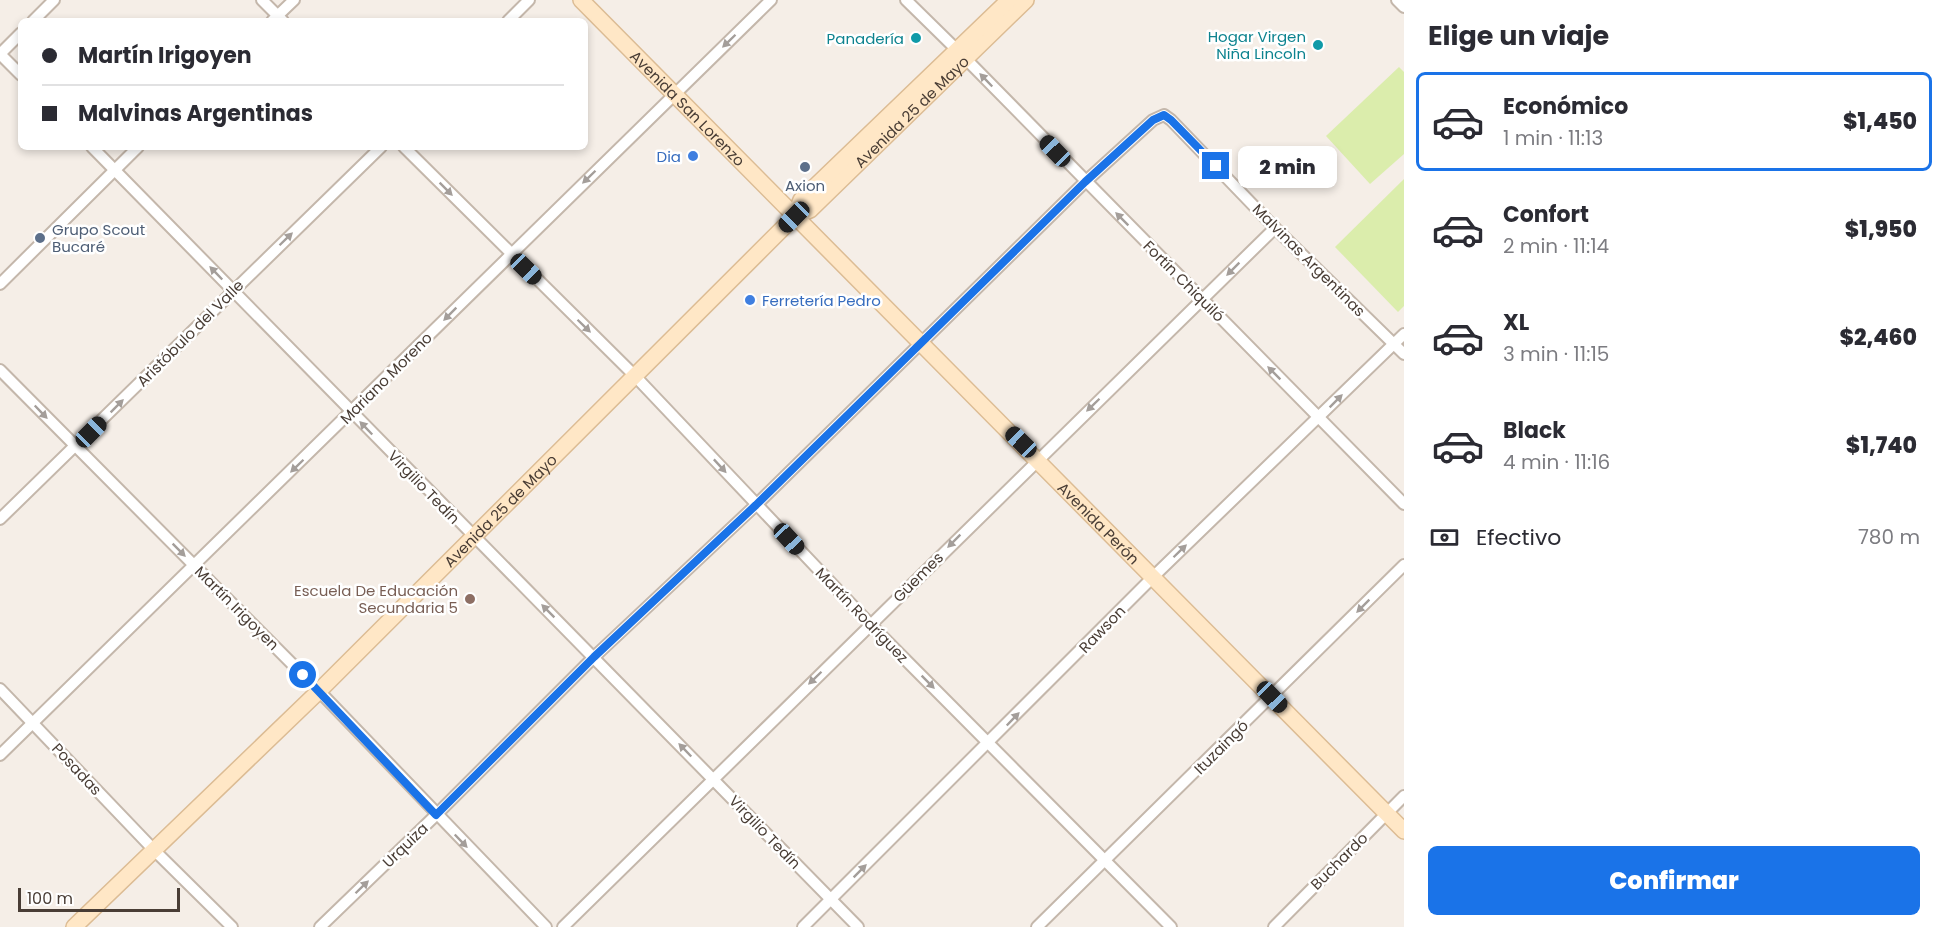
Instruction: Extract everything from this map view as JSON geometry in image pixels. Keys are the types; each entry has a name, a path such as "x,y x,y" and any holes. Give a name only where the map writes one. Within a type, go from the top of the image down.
{"main road":[{"name":"Avenida San Lorenzo","path":"581,0 794,217"},
{"name":"Avenida 25 de Mayo","path":"961,54 1009,0"},
{"name":"Avenida 25 de Mayo","path":"74,927 319,691 794,217 801,200 961,54 1026,0"},
{"name":"Avenida Perón","path":"794,217 1038,459 1404,831"}],"street":[{"path":"36,18 54,0"},
{"path":"262,0 276,18"},
{"path":"278,18 294,0"},
{"path":"511,18 529,0"},
{"name":"Mariano Moreno","path":"0,755 771,0"},
{"name":"Fortín Chiquiló","path":"906,0 1404,504"},
{"path":"1397,0 1404,7"},
{"path":"18,36 0,54 18,72"},
{"name":"Urquiza","path":"320,927 594,657 756,505 1085,182 1153,120 1164,115"},
{"name":"Malvinas Argentinas","path":"1164,115 1404,354"},
{"name":"Virgilio Tedín","path":"95,150 472,537 594,657 858,927"},
{"path":"0,284 135,150"},
{"name":"Aristóbulo del Valle","path":"0,519 378,150"},
{"name":"Martín Rodríguez","path":"407,150 635,376 870,624 1171,927"},
{"name":"Güemes","path":"563,927 712,778 1275,228"},
{"name":"Rawson","path":"803,927 990,743 1154,576 1404,334"},
{"name":"Martín Irigoyen","path":"0,370 319,691 546,927"},
{"name":"Ituzaingó","path":"1037,927 1404,565"},
{"name":"Posadas","path":"0,689 153,849 232,927"},
{"name":"Buchardo","path":"1274,927 1404,796"}],"green space":[{"path":"1399,67 1404,72 1404,154 1370,184 1326,136"},
{"path":"1404,179 1404,306 1398,312 1335,247"}],"place":[{"name":"Panadería","path":"916,38"},
{"name":"Hogar Virgen Niña Lincoln","path":"1318,45"},
{"name":"Dia","path":"693,156"},
{"name":"Axion","path":"805,167"},
{"name":"Grupo Scout Bucaré","path":"40,238"},
{"name":"Ferretería Pedro","path":"750,300"},
{"name":"Escuela De Educación Secundaria 5","path":"470,599"}],"route":[{"path":"303,675 436,815 594,657 756,505 1085,182 1153,120 1164,115 1171,120 1216,166"}]}
